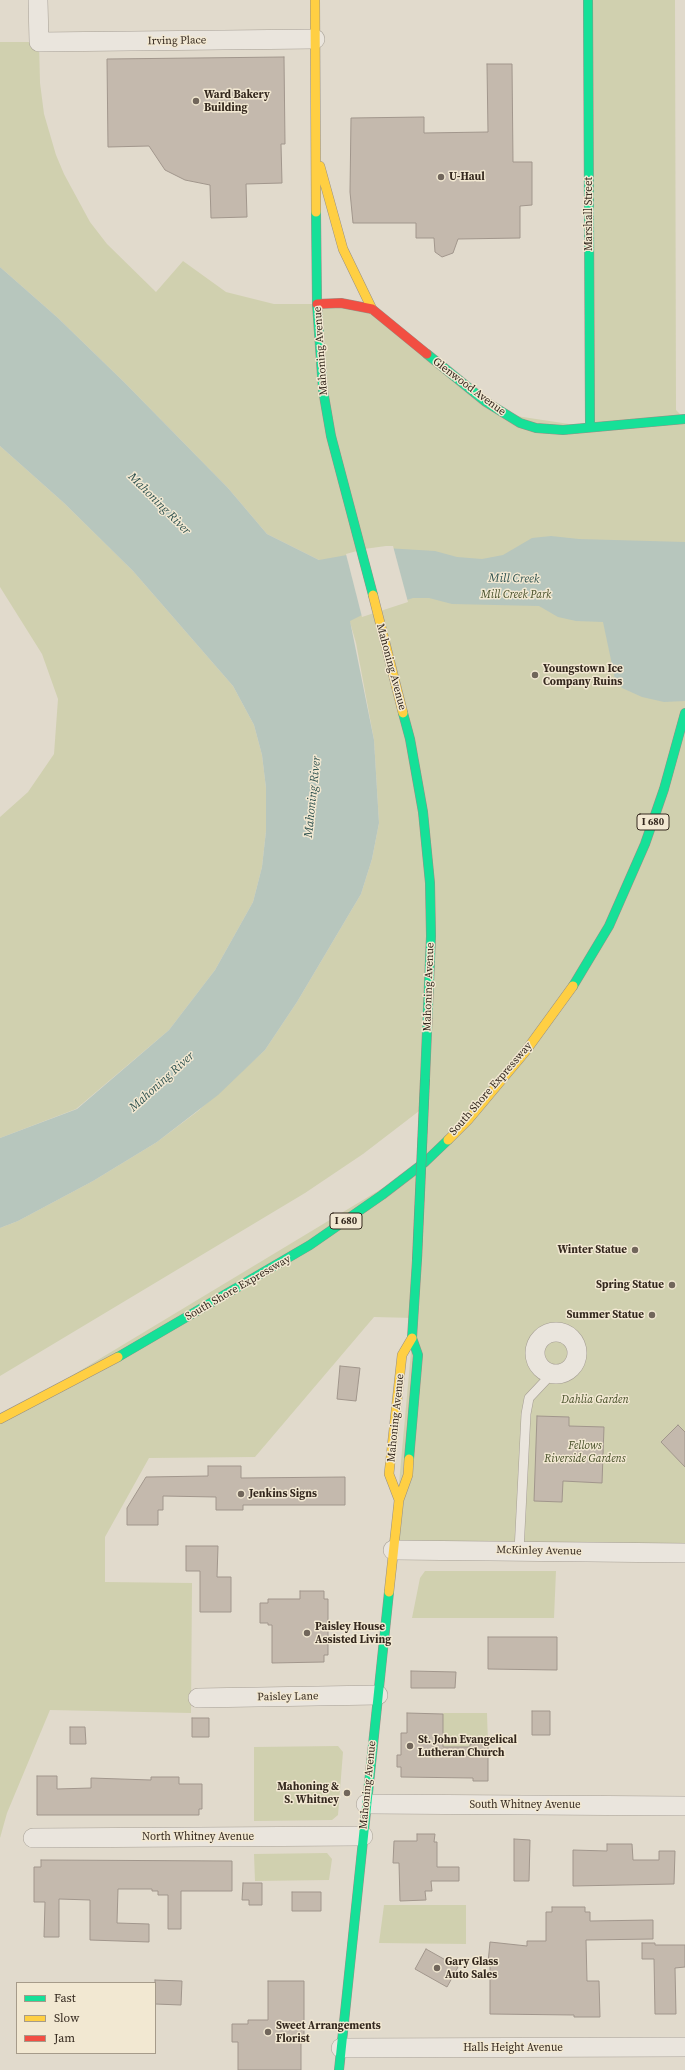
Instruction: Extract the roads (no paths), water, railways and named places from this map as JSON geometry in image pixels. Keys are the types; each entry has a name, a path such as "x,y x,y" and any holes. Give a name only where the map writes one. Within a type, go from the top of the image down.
{"main road":[{"name":"Mahoning Avenue","path":"315,0 317,304 323,390 330,436 410,739 425,830 430,883 431,936 417,1260 412,1338 418,1355 408,1475 399,1500 393,1550 362,1836 339,2070"},
{"name":"Marshall Street","path":"588,0 590,428"},
{"path":"315,148 343,249 372,309"},
{"name":"Glenwood Avenue","path":"317,304 341,303 372,309 452,376 503,414 520,423 536,428 563,430 685,419"},
{"name":"South Shore Expressway","path":"0,1419 133,1349 310,1245 382,1195 425,1162 468,1120 525,1052 567,996 609,926 645,844 664,789 685,713"},
{"name":"Mahoning Avenue","path":"399,1500 390,1474 402,1355 412,1338"}],"street":[{"name":"Irving Place","path":"38,0 39,42 315,39"},
{"name":"McKinley Avenue","path":"393,1550 685,1553"},
{"name":"Paisley Lane","path":"198,1698 378,1695"},
{"name":"South Whitney Avenue","path":"366,1804 685,1806"},
{"name":"North Whitney Avenue","path":"33,1838 362,1836"},
{"name":"Halls Height Avenue","path":"341,2048 685,2047"}],"lane":[{"path":"519,1551 524,1434 527,1404 550,1372"}],"water":[{"path":"0,267 58,318 125,383 228,488 267,534 319,560 386,548 435,551 457,557 482,559 503,555 532,538 551,536 579,539 685,542 685,701 664,702 642,697 622,688 615,679 603,622 576,621 558,617 539,606 452,604 429,598 413,598 366,613 350,621 374,740 379,823 372,859 361,894 297,1002 265,1050 218,1095 157,1142 93,1181 18,1221 0,1228 0,1138 77,1109 169,1030 215,970 253,902 262,867 266,831 266,788 262,755 254,725 233,686 133,571 64,503 0,446"}],"place":[{"name":"Ward Bakery Building","path":"196,101"},
{"name":"U-Haul","path":"441,177"},
{"name":"Youngstown Ice Company Ruins","path":"535,675"},
{"name":"Winter Statue","path":"635,1250"},
{"name":"Spring Statue","path":"672,1285"},
{"name":"Summer Statue","path":"652,1315"},
{"name":"Jenkins Signs","path":"241,1494"},
{"name":"Paisley House Assisted Living","path":"307,1633"},
{"name":"St. John Evangelical Lutheran Church","path":"410,1746"},
{"name":"Mahoning & S. Whitney","path":"347,1793"},
{"name":"Gary Glass Auto Sales","path":"437,1968"},
{"name":"Sweet Arrangements Florist","path":"268,2032"}],"water label":[{"name":"Mahoning River","path":"159,504"},
{"name":"Mill Creek","path":"514,579"},
{"name":"Mahoning River","path":"313,797"},
{"name":"Mahoning River","path":"162,1082"}],"park label":[{"name":"Mill Creek Park","path":"516,595"},
{"name":"Dahlia Garden","path":"595,1400"},
{"name":"Fellows Riverside Gardens","path":"585,1452"}]}
